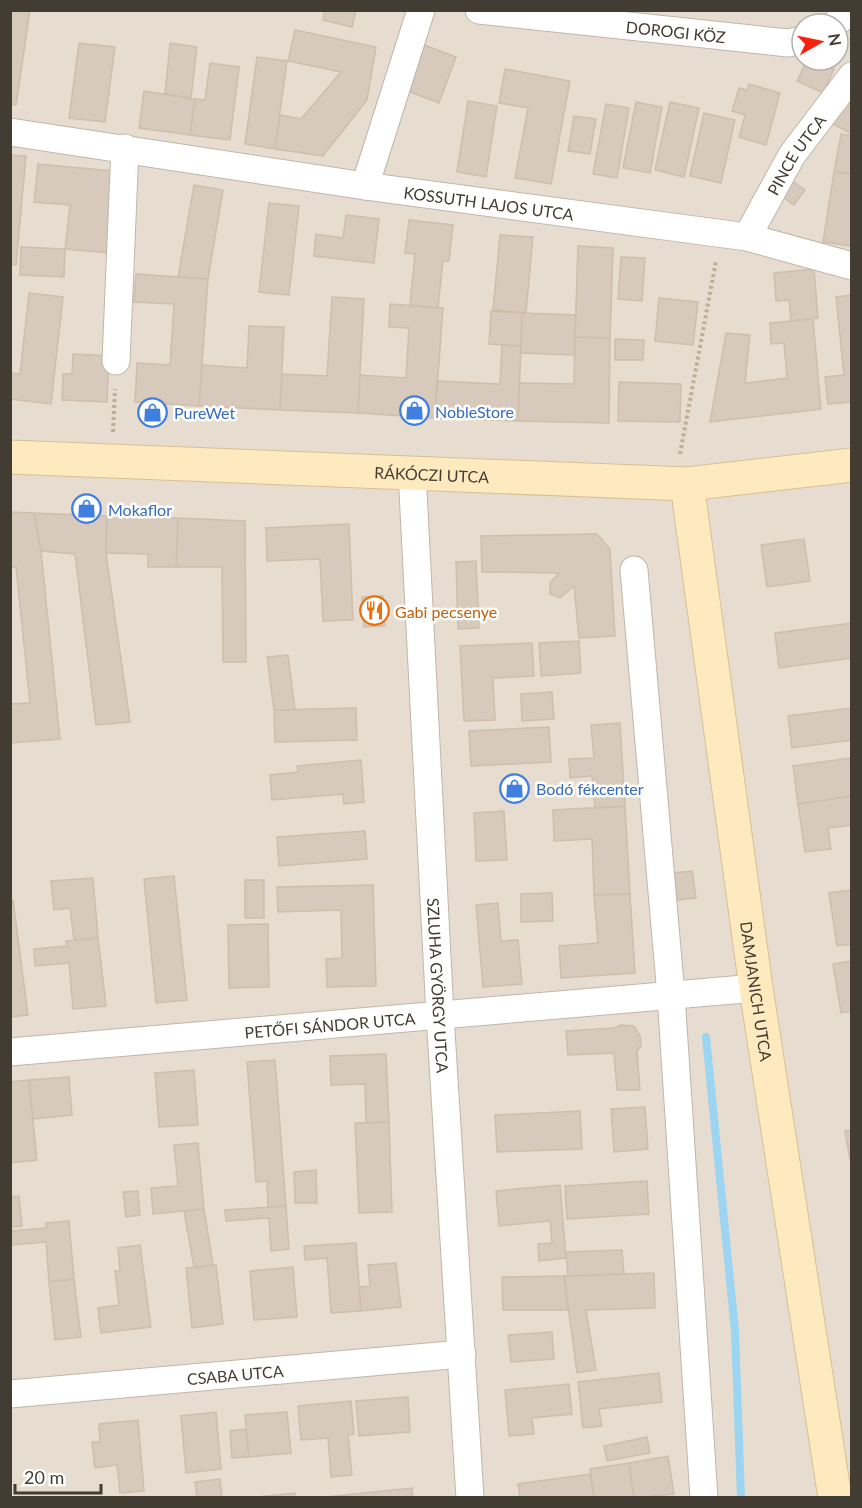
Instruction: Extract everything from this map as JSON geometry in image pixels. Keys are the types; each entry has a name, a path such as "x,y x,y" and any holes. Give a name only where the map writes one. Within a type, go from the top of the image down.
{"street":[{"path":"365,186 421,10"},
{"name":"DOROGI KÖZ","path":"479,10 790,43"},
{"name":"PINCE UTCA","path":"747,237 792,154 852,76"},
{"name":"KOSSUTH LAJOS UTCA","path":"10,132 365,186 747,237 852,266"},
{"path":"116,361 125,148"},
{"name":"RÁKÓCZI UTCA","path":"10,457 680,484 852,465"},
{"name":"SZLUHA GYÖRGY UTCA","path":"412,472 440,1015 470,1497"},
{"name":"DAMJANICH UTCA","path":"680,484 835,1497"},
{"path":"634,570 671,995 704,1497"},
{"name":"PETŐFI SÁNDOR UTCA","path":"10,1052 756,988"},
{"name":"CSABA UTCA","path":"10,1394 462,1354"}],"path":[{"path":"680,484 721,234"},
{"path":"112,462 116,361"}],"shaded area":[{"path":"11,11 851,11 851,1497 11,1497"}],"building":[{"path":"10,10 30,10 16,105 10,104"},
{"path":"325,10 356,10 352,27 323,20"},
{"path":"295,30 376,47 367,100 323,156 275,149 280,115 301,119 341,72 288,61"},
{"path":"79,43 115,47 105,122 69,118"},
{"path":"170,43 197,47 191,98 165,94"},
{"path":"424,45 456,57 439,103 408,91"},
{"path":"257,57 287,61 275,149 245,144"},
{"path":"210,63 239,67 230,140 190,135 195,99 205,100"},
{"path":"505,69 570,81 551,184 515,178 528,108 499,103"},
{"path":"801,72 833,72 823,93 797,81"},
{"path":"749,84 780,93 766,145 739,137 745,115 732,111 739,88 747,90"},
{"path":"144,91 195,99 190,135 139,128"},
{"path":"852,98 852,134 833,124"},
{"path":"468,101 497,106 486,177 457,172"},
{"path":"636,102 662,107 650,173 623,168"},
{"path":"670,102 699,108 684,177 655,170"},
{"path":"606,104 629,108 617,178 593,174"},
{"path":"704,113 735,120 721,183 690,176"},
{"path":"574,116 596,119 590,154 568,151"},
{"path":"841,134 852,136 852,174 834,172"},
{"path":"10,155 26,156 16,265 10,264"},
{"path":"38,164 113,171 109,253 65,249 70,205 34,202"},
{"path":"834,172 852,174 852,246 823,242"},
{"path":"788,178 805,190 794,205 778,194"},
{"path":"194,185 223,190 208,279 178,277"},
{"path":"269,203 299,206 289,295 259,292"},
{"path":"346,215 379,219 374,263 314,256 316,234 343,238"},
{"path":"409,220 453,225 449,261 443,261 438,308 410,305 415,254 405,253"},
{"path":"500,235 533,237 526,313 493,310"},
{"path":"578,246 613,248 610,338 575,337"},
{"path":"21,247 65,249 64,277 20,275"},
{"path":"621,257 645,258 642,301 618,299"},
{"path":"814,269 818,318 791,321 789,300 776,301 774,273"},
{"path":"136,274 208,279 199,406 135,402 137,363 170,365 174,304 134,302"},
{"path":"29,293 63,297 51,404 10,399 10,373 20,374"},
{"path":"852,295 852,402 828,404 825,377 844,375 836,297"},
{"path":"332,297 364,299 358,413 280,410 282,374 327,376"},
{"path":"659,298 698,302 693,345 655,341"},
{"path":"390,304 443,308 435,418 358,413 360,375 406,378 409,328 389,327"},
{"path":"491,311 522,313 521,346 489,344"},
{"path":"522,313 576,315 574,355 521,353"},
{"path":"813,319 821,409 710,422 726,333 750,335 745,383 787,378 784,343 771,344 770,323"},
{"path":"249,326 284,327 280,410 199,406 202,365 247,368"},
{"path":"575,337 610,338 609,423 518,421 519,383 574,384"},
{"path":"615,339 644,340 643,360 615,360"},
{"path":"502,345 521,346 518,421 435,418 437,381 500,384"},
{"path":"73,354 109,356 107,402 62,400 63,374 72,374"},
{"path":"619,382 681,384 680,422 618,421"},
{"path":"10,512 34,513 41,551 60,739 10,743 10,704 30,703 16,567 10,567"},
{"path":"34,513 107,516 106,553 130,722 96,725 75,554 41,551"},
{"path":"107,516 178,518 176,567 148,567 148,554 106,553"},
{"path":"178,518 245,521 246,662 223,662 222,567 176,567"},
{"path":"349,524 353,620 323,621 320,559 267,561 266,528"},
{"path":"597,534 610,549 615,636 579,638 574,586 560,598 550,594 550,583 559,573 482,572 481,536"},
{"path":"804,539 810,581 767,587 761,545"},
{"path":"476,561 479,628 458,629 456,562"},
{"name":"Gabi pecsenye","path":"383,596 385,626 364,627 362,597"},
{"path":"852,623 852,658 779,668 775,633"},
{"path":"579,641 581,673 541,676 539,643"},
{"path":"532,643 534,676 493,678 495,720 464,721 460,646"},
{"path":"288,655 295,710 274,710 267,657"},
{"path":"552,692 554,719 522,721 521,694"},
{"path":"356,708 357,740 275,742 274,710"},
{"path":"852,708 852,740 792,748 788,716"},
{"path":"620,723 625,806 595,808 592,776 570,778 569,759 594,758 591,725"},
{"path":"549,727 551,762 471,766 469,731"},
{"path":"850,758 852,796 798,804 793,766"},
{"path":"361,760 364,802 344,804 343,794 272,800 270,775 298,772 297,766"},
{"path":"852,796 852,825 828,828 831,849 805,852 798,804"},
{"path":"625,806 630,894 594,895 592,839 554,841 553,810"},
{"path":"504,811 507,860 476,861 474,813"},
{"path":"365,831 367,859 279,866 277,837"},
{"path":"692,871 696,898 677,900 674,873"},
{"path":"174,876 187,1000 156,1003 144,879"},
{"path":"93,878 98,938 74,940 70,908 54,910 51,881"},
{"path":"245,880 264,880 264,918 245,918"},
{"path":"373,885 376,986 327,987 326,959 342,958 341,910 278,912 277,887"},
{"path":"852,890 852,944 837,946 829,893"},
{"path":"552,893 553,921 521,922 521,894"},
{"path":"630,894 635,973 561,978 559,946 598,943 594,895"},
{"path":"10,900 13,900 28,1015 10,1017"},
{"path":"498,903 501,941 518,940 522,984 483,987 476,905"},
{"path":"268,924 269,987 229,988 228,925"},
{"path":"98,938 106,1006 73,1009 69,963 35,966 34,949 67,946 66,941"},
{"path":"852,961 852,1011 841,1013 833,964"},
{"path":"621,1025 634,1026 640,1036 641,1046 637,1051 640,1090 617,1090 614,1053 568,1055 566,1031 614,1028"},
{"path":"386,1054 389,1122 366,1123 365,1084 331,1085 330,1056"},
{"path":"275,1060 286,1206 268,1207 267,1181 256,1182 247,1062"},
{"path":"194,1070 198,1125 159,1127 155,1073"},
{"path":"69,1077 72,1115 33,1119 29,1080"},
{"path":"29,1080 37,1160 10,1163 10,1082"},
{"path":"645,1107 648,1149 614,1152 611,1109"},
{"path":"580,1111 582,1149 497,1152 495,1115"},
{"path":"389,1122 392,1212 359,1213 355,1123"},
{"path":"852,1130 852,1160 850,1160 845,1131"},
{"path":"198,1143 204,1209 153,1214 151,1188 178,1186 174,1145"},
{"path":"316,1170 317,1203 295,1203 294,1172"},
{"path":"647,1181 649,1214 567,1219 565,1186"},
{"path":"560,1185 566,1258 539,1261 538,1244 552,1243 550,1221 499,1226 496,1191"},
{"path":"138,1191 140,1215 126,1217 123,1192"},
{"path":"19,1196 22,1226 10,1227 10,1197"},
{"path":"286,1206 289,1249 271,1251 269,1218 226,1221 225,1210"},
{"path":"204,1209 213,1265 194,1268 184,1211"},
{"path":"69,1221 74,1279 49,1282 46,1242 12,1245 11,1231 46,1228 46,1223"},
{"path":"356,1243 361,1311 331,1313 327,1258 305,1260 304,1246"},
{"path":"140,1245 151,1327 101,1333 98,1308 119,1305 115,1271 120,1271 118,1248"},
{"path":"622,1250 624,1274 568,1276 566,1252"},
{"path":"396,1263 401,1307 361,1311 359,1287 370,1286 368,1265"},
{"path":"216,1265 223,1324 192,1328 186,1268"},
{"path":"293,1267 297,1317 254,1320 250,1271"},
{"path":"654,1273 655,1308 586,1310 596,1370 577,1373 564,1276"},
{"path":"564,1276 568,1310 503,1310 502,1277"},
{"path":"74,1279 81,1337 55,1340 49,1282"},
{"path":"552,1332 554,1359 511,1362 508,1335"},
{"path":"659,1373 662,1402 599,1409 602,1426 583,1428 578,1382"},
{"path":"569,1384 572,1414 532,1418 534,1434 509,1436 505,1390"},
{"path":"408,1397 410,1432 359,1436 356,1401"},
{"path":"351,1401 354,1434 348,1435 352,1475 331,1477 328,1438 301,1440 298,1406"},
{"path":"216,1412 221,1469 186,1473 181,1416"},
{"path":"287,1412 291,1453 249,1457 245,1415"},
{"path":"138,1420 144,1491 120,1493 117,1465 95,1468 92,1442 100,1442 99,1424"},
{"path":"246,1429 249,1457 232,1458 230,1431"},
{"path":"647,1437 650,1453 607,1461 604,1446"},
{"path":"668,1456 674,1494 634,1498 629,1463"},
{"path":"629,1463 634,1498 594,1498 590,1469"},
{"path":"590,1474 594,1497 520,1498 518,1484"},
{"path":"220,1479 222,1498 197,1498 195,1482"},
{"path":"412,1488 413,1498 326,1498 326,1497"},
{"path":"295,1493 295,1498 257,1497"}],"waterway":[{"path":"706,1037 735,1331 741,1498"}],"place":[{"name":"NobleStore","path":"414,411"},
{"name":"PureWet","path":"153,412"},
{"name":"Mokaflor","path":"87,509"},
{"name":"Gabi pecsenye","path":"374,611"},
{"name":"Bodó fékcenter","path":"515,788"}]}
